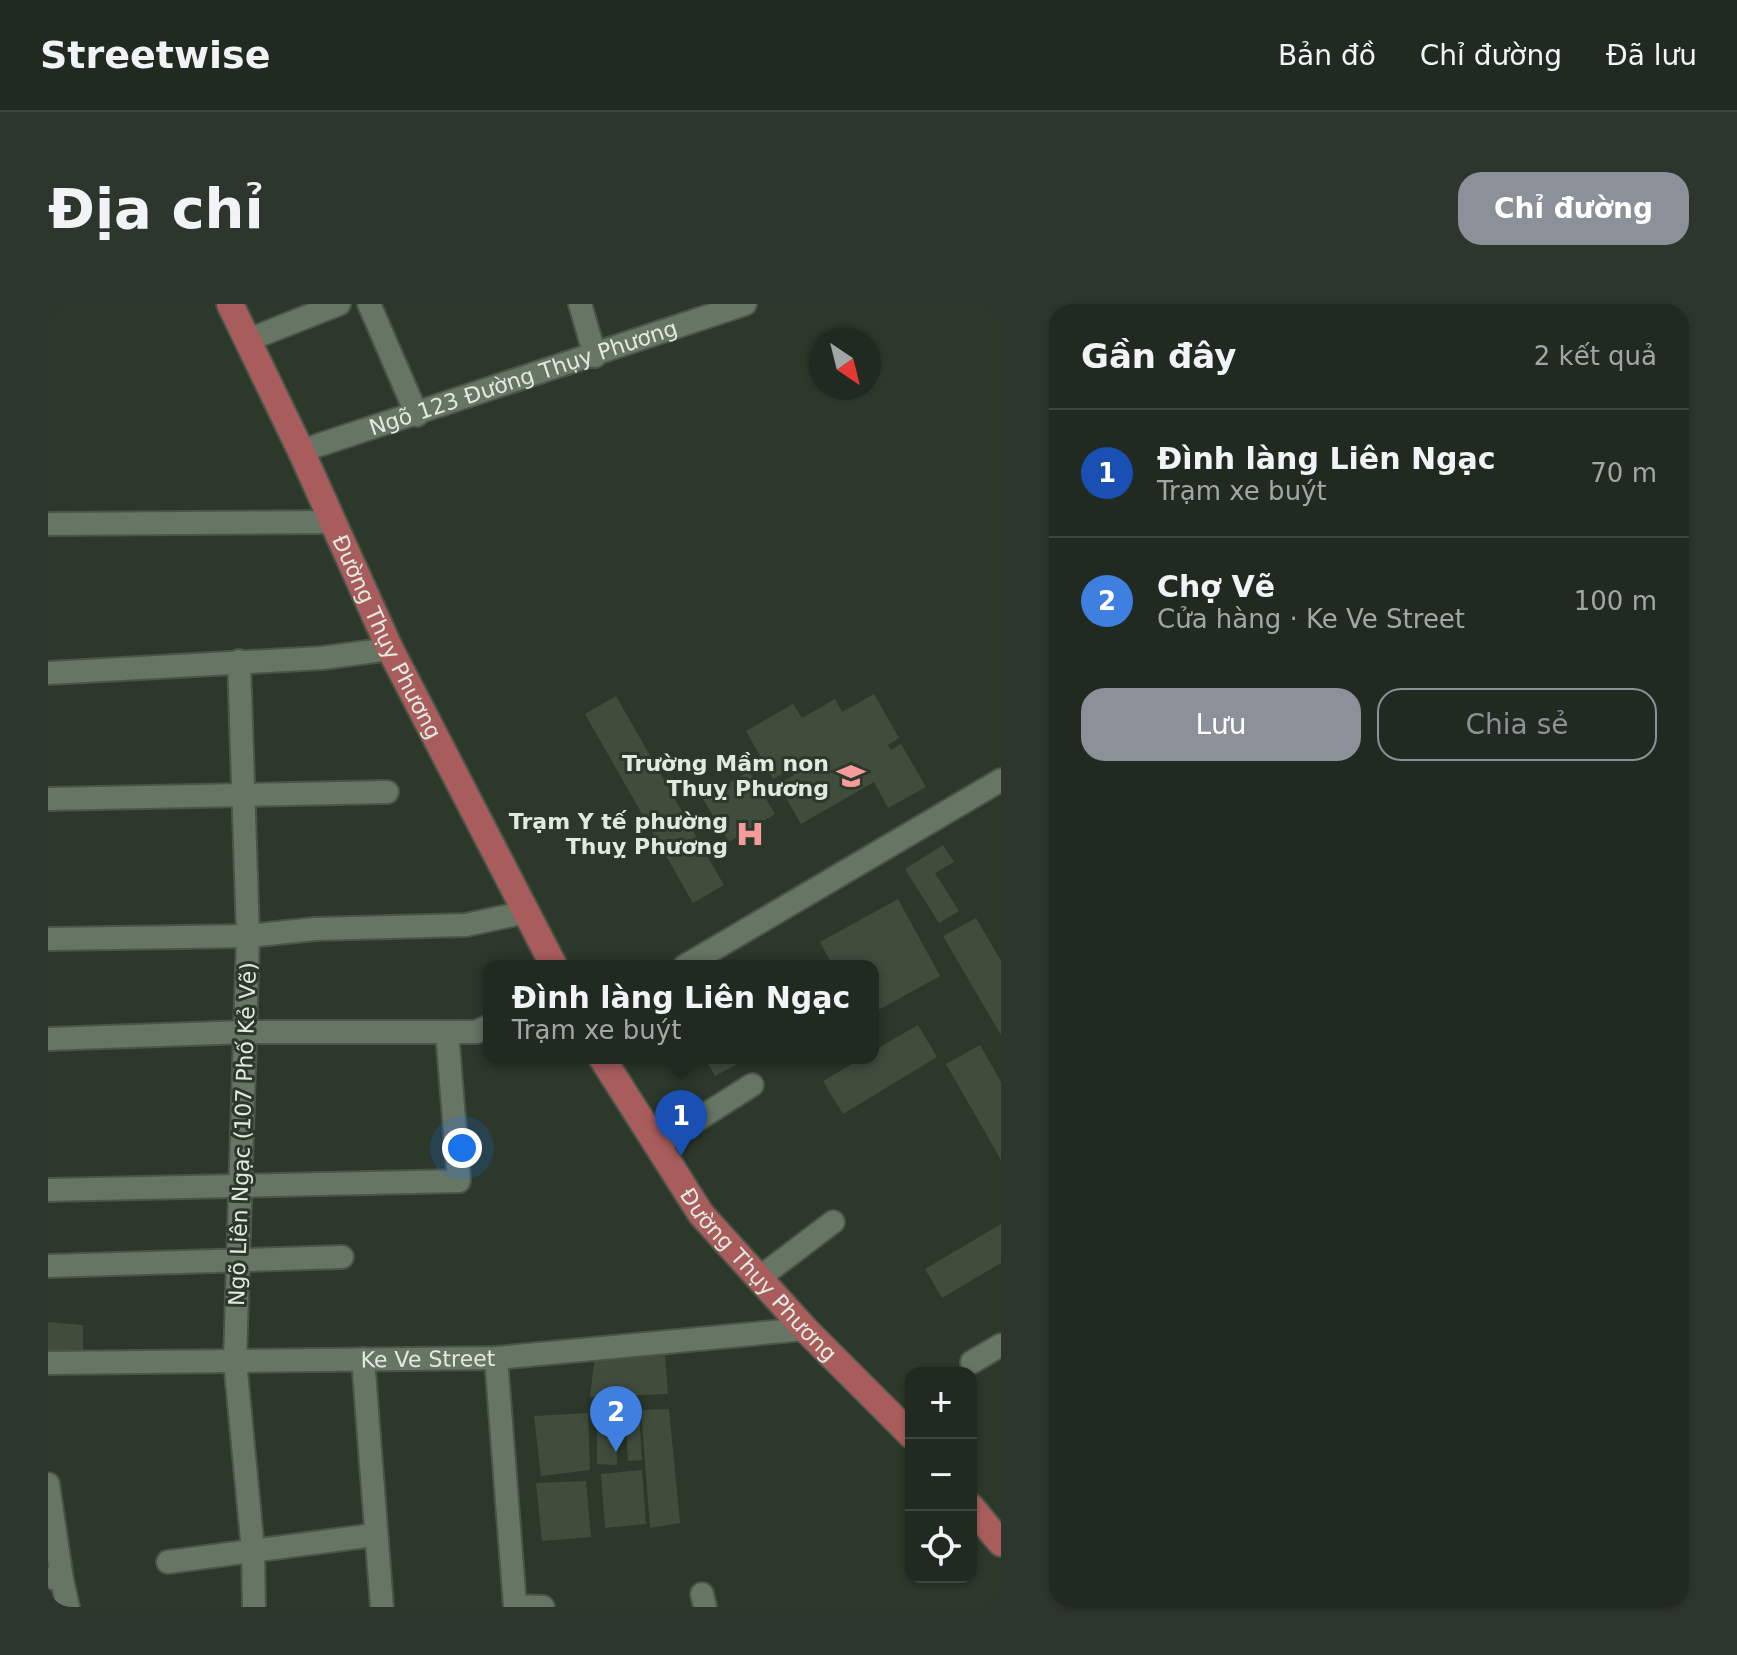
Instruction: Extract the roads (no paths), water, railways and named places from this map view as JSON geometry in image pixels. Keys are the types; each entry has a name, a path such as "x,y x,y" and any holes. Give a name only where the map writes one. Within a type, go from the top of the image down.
{"main road":[{"name":"Đường Thụy Phương","path":"230,304 301,451 390,649 551,960"},
{"name":"Đường Thụy Phương","path":"606,1064 701,1214 805,1329 905,1429"},
{"path":"974,1511 1000,1541"}],"street":[{"path":"248,340 311,309 339,304"},
{"path":"369,304 417,415"},
{"path":"580,304 595,356"},
{"name":"Ngõ 123 Đường Thụy Phương","path":"301,451 745,304"},
{"path":"48,524 332,522"},
{"path":"48,673 322,658 390,649"},
{"name":"Ngõ Liên Ngạc (107 Phố Kẻ Vẽ)","path":"239,661 248,936 235,1361 253,1550 254,1607"},
{"path":"695,960 1001,780"},
{"path":"48,799 387,792"},
{"path":"48,939 248,936 315,929 466,925 526,912"},
{"path":"48,1039 245,1032 476,1032 483,1029"},
{"path":"48,1190 459,1181 447,1032"},
{"path":"656,1146 752,1085"},
{"path":"759,1278 833,1222"},
{"path":"48,1266 342,1257"},
{"name":"Ke Ve Street","path":"48,1363 496,1358 805,1329"},
{"path":"972,1362 1001,1345"},
{"path":"496,1358 515,1606 543,1607"},
{"path":"363,1359 374,1535 382,1607"},
{"path":"48,1484 55,1578 68,1607"},
{"path":"168,1562 374,1535"}],"place":[{"name":"Trường Mầm non Thuỵ Phương","path":"851,776"},
{"name":"Trạm Y tế phường Thuỵ Phương","path":"750,834"},
{"name":"Đình làng Liên Ngạc","path":"681,1156"},
{"name":"Chợ Vẽ","path":"616,1452"}]}
